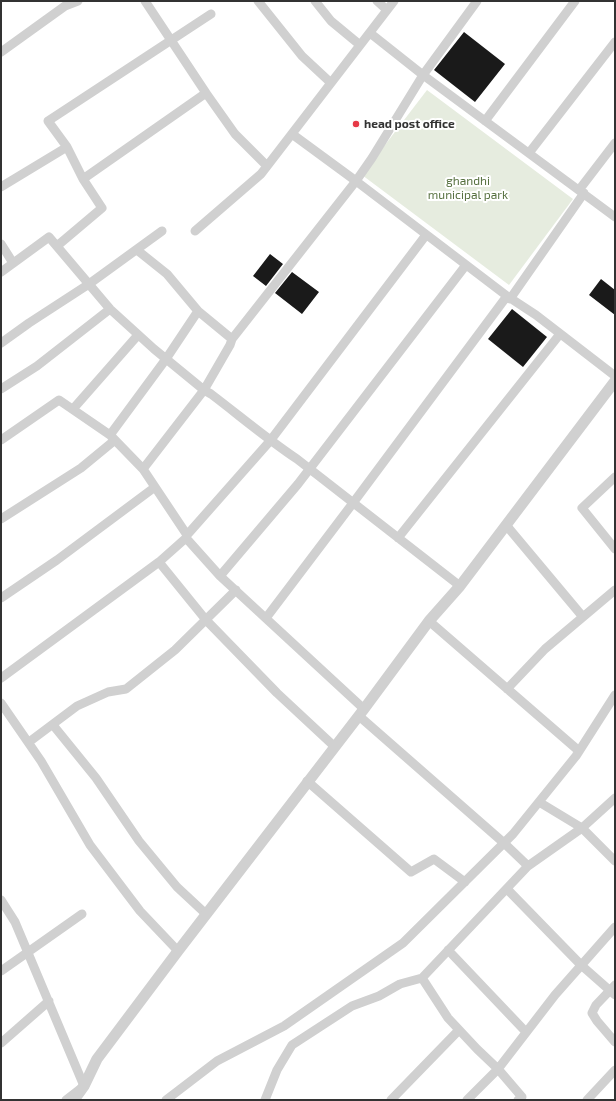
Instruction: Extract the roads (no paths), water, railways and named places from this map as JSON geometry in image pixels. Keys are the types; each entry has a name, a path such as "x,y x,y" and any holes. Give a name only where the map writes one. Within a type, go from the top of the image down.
{"street":[{"path":"1,52 65,6 77,1"},
{"path":"144,1 235,134 267,166"},
{"path":"258,1 302,56 331,83"},
{"path":"314,1 331,22 360,45"},
{"path":"377,1 387,10"},
{"path":"195,231 261,174 394,1"},
{"path":"143,469 204,390 232,339 356,181 372,158 423,75 477,1"},
{"path":"485,121 575,1"},
{"path":"57,246 102,208 83,179 67,147 48,121 210,14"},
{"path":"370,33 423,75 615,217"},
{"path":"529,153 615,42"},
{"path":"83,179 206,93"},
{"path":"292,134 508,297 536,315 615,376"},
{"path":"266,618 508,297 615,143"},
{"path":"1,187 67,147"},
{"path":"1,343 28,323 89,284 162,232"},
{"path":"1,678 159,562 187,536 270,440 426,235"},
{"path":"1,272 49,237 110,309 166,359 204,390 256,428 460,586"},
{"path":"1,244 13,263"},
{"path":"137,250 167,274 198,311 232,339"},
{"path":"220,576 309,469 466,265"},
{"path":"1,389 37,366 110,309"},
{"path":"1,519 81,468 113,438 198,311"},
{"path":"73,409 138,334"},
{"path":"398,538 560,334"},
{"path":"74,1100 84,1086 97,1059 178,951 307,781 362,713 429,621 460,586 615,381"},
{"path":"1,440 59,400 113,438 143,469 187,536 220,576 266,618 362,713 528,866"},
{"path":"615,477 582,508 615,549"},
{"path":"1,598 63,555 155,487"},
{"path":"506,525 583,617"},
{"path":"159,562 206,620 277,693 334,747"},
{"path":"29,742 77,706 108,692 126,689 175,650 236,590"},
{"path":"507,689 545,649 615,590"},
{"path":"429,621 579,751"},
{"path":"166,1100 217,1061 284,1026 403,943 513,834 579,751 615,695"},
{"path":"1,703 42,761 90,846 140,911 178,951"},
{"path":"53,725 96,778 139,841 177,886 206,914"},
{"path":"307,781 411,872 434,859 465,882"},
{"path":"265,1100 277,1070 292,1045 352,1006 379,996 400,984 422,978 528,866 582,828 615,798"},
{"path":"539,802 582,828 615,861"},
{"path":"507,889 582,965 613,990 596,1005 592,1013 597,1022 615,1042"},
{"path":"1,900 15,922 84,1086"},
{"path":"1,971 82,914"},
{"path":"467,1100 498,1069 555,994 615,927"},
{"path":"448,950 526,1032"},
{"path":"422,978 448,1018 498,1069 521,1099"},
{"path":"1,1043 49,1001"},
{"path":"391,1100 459,1030"},
{"path":"587,1100 615,1070"},
{"path":"66,1100 84,1086"}],"place":[{"name":"head post office","path":"356,124"}],"park label":[{"name":"ghandhi municipal park","path":"468,188"}]}
